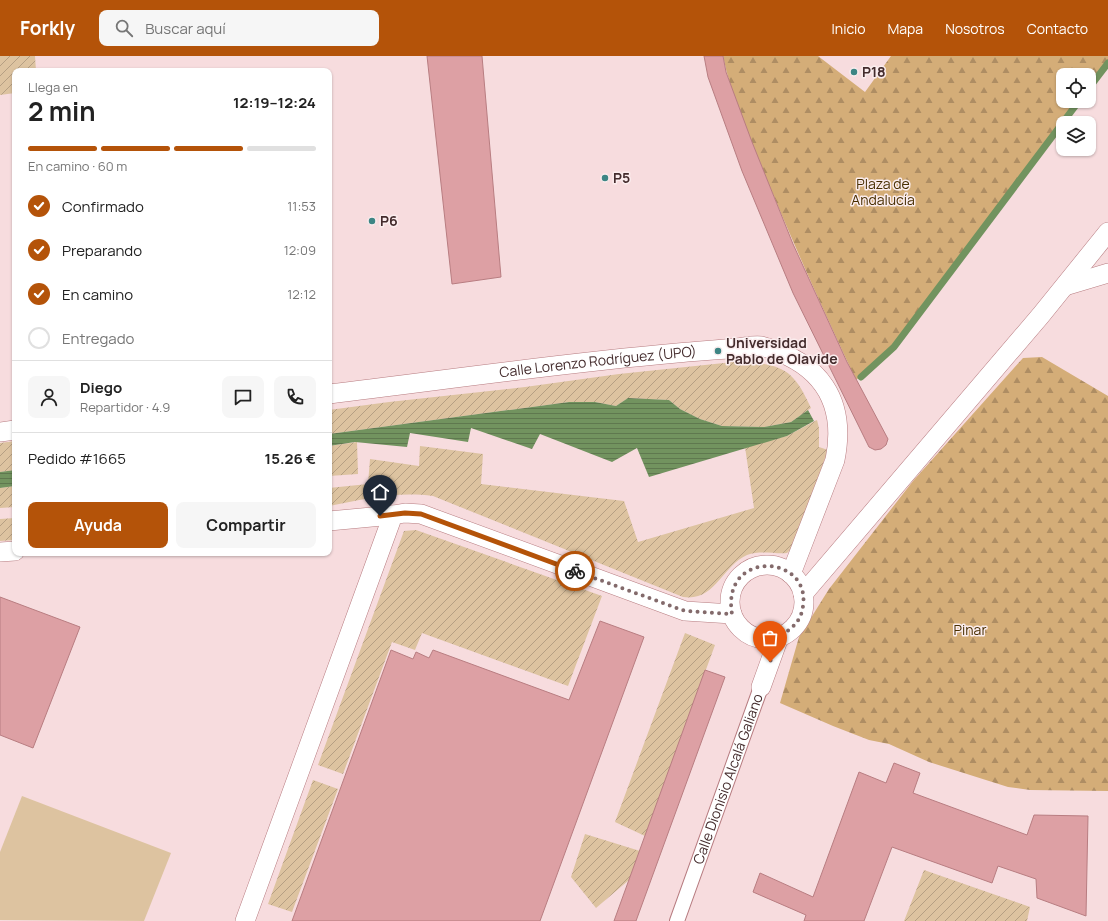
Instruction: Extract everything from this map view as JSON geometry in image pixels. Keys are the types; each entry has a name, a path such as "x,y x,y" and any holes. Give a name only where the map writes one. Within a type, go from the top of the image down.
{"street":[{"path":"803,594 1065,286 1108,232"},
{"path":"1065,286 1108,273"},
{"name":"Calle Lorenzo Rodríguez (UPO)","path":"332,394 585,361 760,346 793,358 811,370 823,383 836,411 839,441 835,460 791,574"},
{"path":"0,432 12,430"},
{"path":"332,521 405,513 421,514 685,611 732,614"},
{"path":"245,921 393,514"},
{"path":"0,552 12,551"},
{"path":"769,566 781,568 791,574 798,583 803,594 804,606 794,628 772,639 759,638 748,634 738,625 732,614 730,602 732,590 738,579 747,571 758,567 769,566"},
{"name":"Calle Dionisio Alcalá Galiano","path":"677,921 779,636"}],"green space":[{"name":"Plaza de Andalucía","path":"723,56 818,56 865,92 891,56 1108,56 1108,63 1096,79 1096,68 1056,68 1056,108 1074,108 1068,116 1056,116 1056,132 894,347 856,380 764,173 726,71"},
{"name":"Pinar","path":"1042,357 1108,396 1108,791 1030,790 1008,787 929,762 889,744 869,740 780,703 799,637 829,589 913,481 1023,358"}],"shaded area":[{"path":"0,56 35,56 36,68 12,68 12,93 0,95"},
{"path":"743,361 769,365 786,372 793,377 805,395 811,408 791,422 764,427 722,426 700,419 680,409 669,400 628,398 616,406 595,402 569,402 332,434 332,410 525,387 619,374"},
{"path":"628,398 669,400 680,409 700,419 722,426 764,427 791,422 808,410 814,421 787,436 649,477 637,448 612,462 540,434 532,449 471,428 468,442 410,433 407,447 355,442 332,446 332,434 569,402 595,402 616,406"},
{"path":"817,420 819,428 819,447 828,450 794,546 787,553 762,552 747,555 738,560 711,589 694,597 683,597 433,496 406,494 394,495 368,498 332,505 332,488 368,484 370,459 419,466 420,446 483,454 481,484 624,501 638,542 754,508 745,447 787,436"},
{"path":"12,441 12,470 0,472 0,443"},
{"path":"357,442 358,474 332,476 332,446"},
{"path":"12,470 12,486 0,488 0,472"},
{"path":"12,486 12,507 0,508 0,488"},
{"path":"12,518 12,540 0,541 0,519"},
{"path":"416,530 602,596 568,686 422,633 415,650 392,642 343,774 318,765 404,531"},
{"path":"685,633 715,645 645,836 615,822"},
{"path":"313,780 338,789 292,912 268,904"},
{"path":"22,796 171,853 144,921 0,920 0,852"},
{"path":"585,834 640,851 629,880 596,908 571,877"},
{"path":"924,870 1030,907 1027,921 904,921"}],"building":[{"path":"427,56 482,56 501,277 452,284"},
{"path":"704,56 723,56 726,72 752,142 793,244 847,362 888,439 886,445 881,449 875,450 869,447 793,293 742,171 708,77"},
{"path":"0,597 80,627 33,748 0,735"},
{"path":"600,621 644,637 540,921 292,921 391,650 413,659 416,652 429,658 433,650 569,700"},
{"path":"705,670 725,677 636,921 614,921"},
{"path":"894,763 920,773 913,793 1027,835 1034,815 1088,816 1086,916 1037,898 1036,879 998,866 992,883 892,847 864,921 804,921 806,915 753,892 760,873 813,897 859,772 886,783"}],"waterway":[{"path":"1096,79 1108,63"},
{"path":"861,377 894,347 1074,108"}],"way so far":[{"path":"575,571 685,611 732,614 730,602 732,590 738,579 747,571 758,567 769,566 781,568 791,574 798,583 803,594 804,606 794,628 784,635 779,636 770,662"}],"place":[{"name":"P18","path":"854,72"},
{"name":"P5","path":"605,178"},
{"name":"P6","path":"372,221"},
{"name":"Universidad Pablo de Olavide","path":"718,351"}],"route":[{"path":"380,516 405,513 421,514 575,571"}]}
